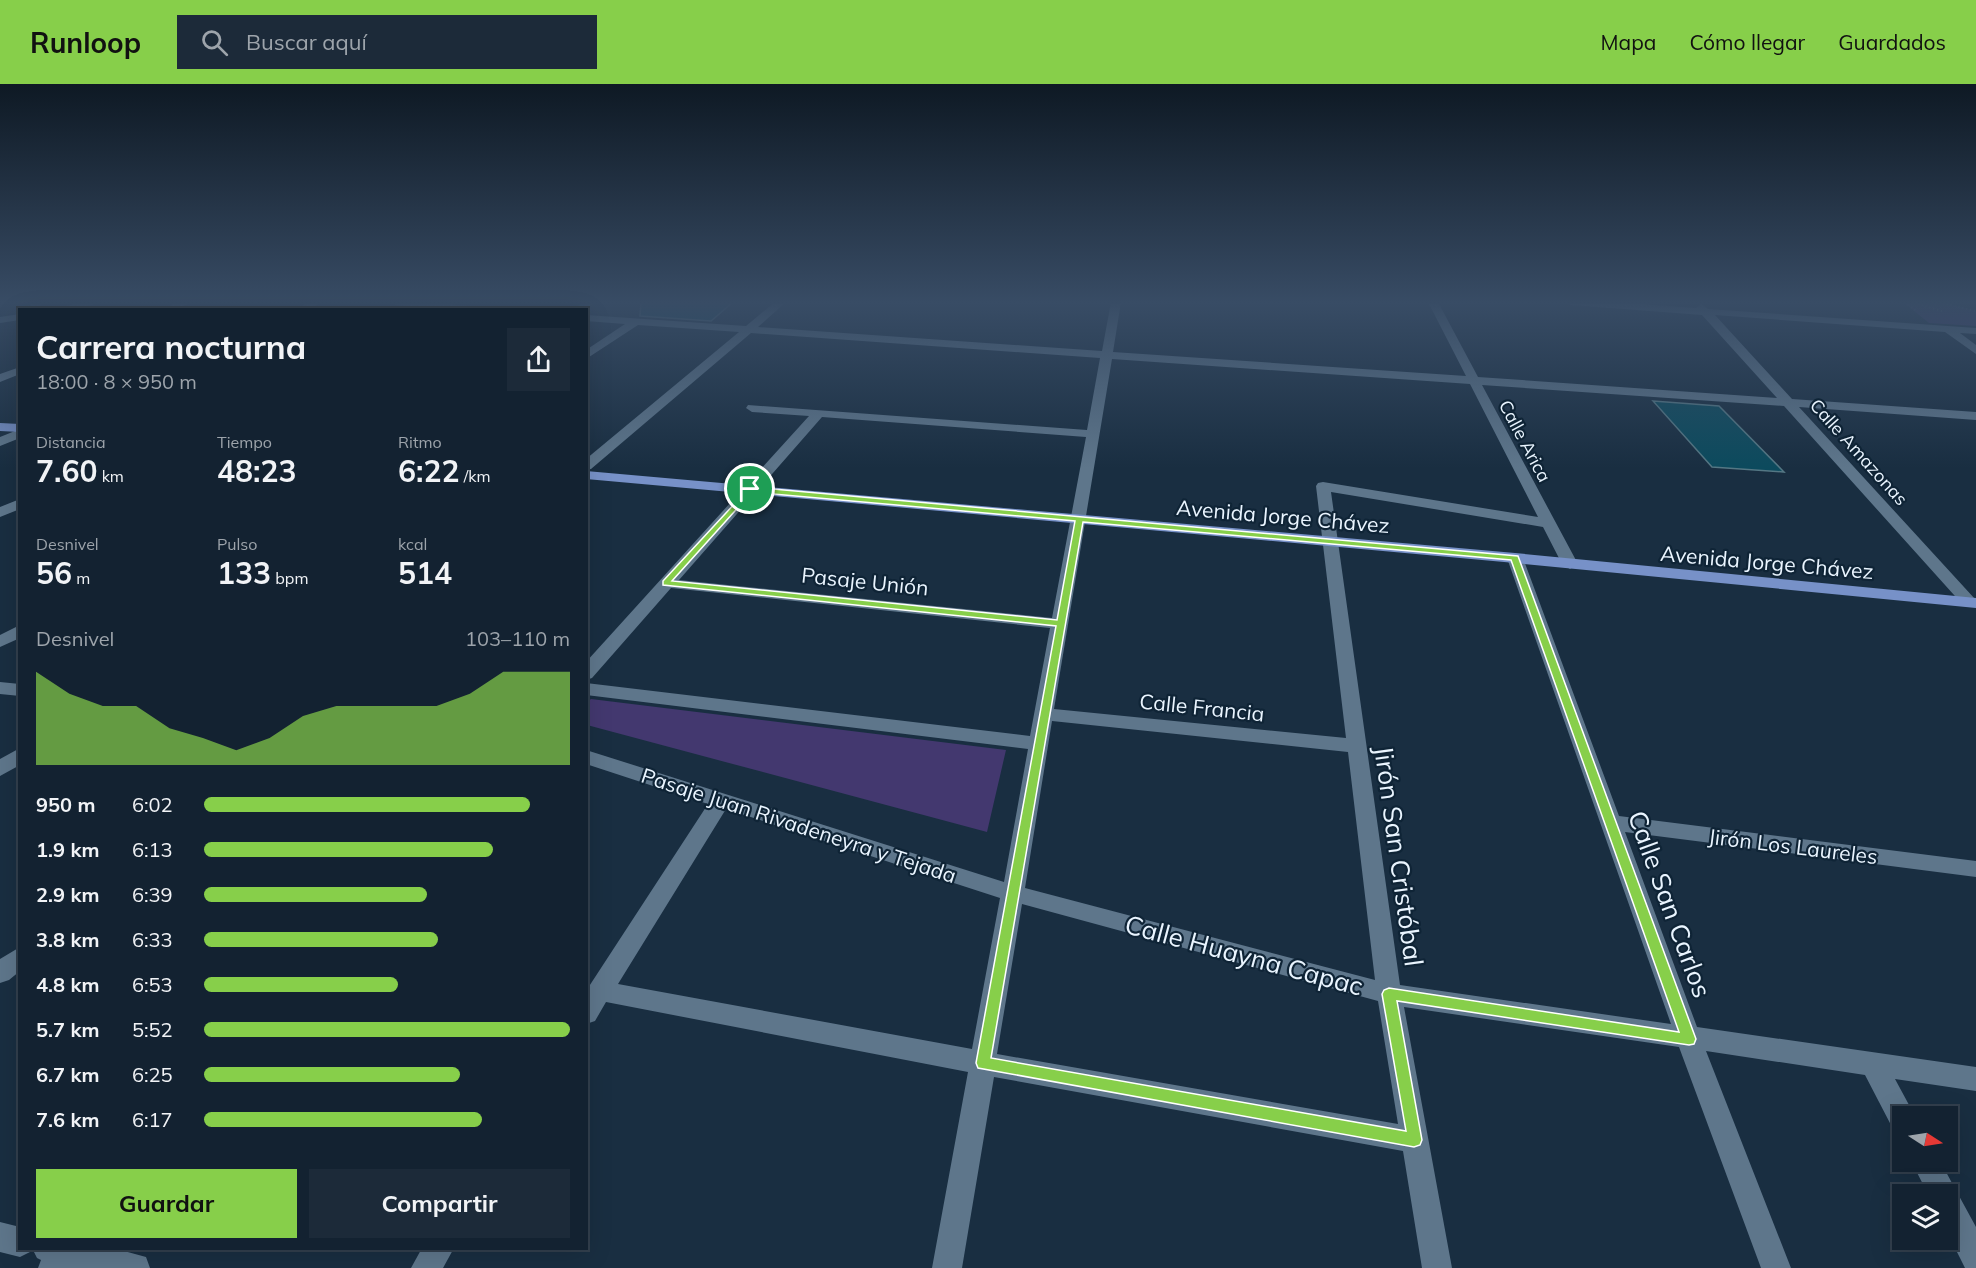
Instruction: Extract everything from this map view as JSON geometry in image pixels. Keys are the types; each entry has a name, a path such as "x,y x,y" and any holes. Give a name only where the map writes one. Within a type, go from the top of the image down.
{"main road":[{"path":"0,427 18,428"},
{"name":"Avenida Jorge Chávez","path":"588,475 1515,558 1972,602"}],"street":[{"path":"588,464 715,357"},
{"path":"947,1268 1106,357"},
{"path":"1151,357 1976,416"},
{"name":"Calle Arica","path":"1461,357 1570,564"},
{"name":"Calle Amazonas","path":"1749,357 1972,602"},
{"path":"0,378 18,371"},
{"path":"752,408 1094,434"},
{"path":"588,672 819,413"},
{"path":"0,442 18,434"},
{"name":"Jirón San Cristóbal","path":"1437,1268 1389,994 1323,486 1548,523"},
{"path":"0,513 18,504"},
{"name":"Calle San Carlos","path":"1515,558 1689,1039 1776,1268"},
{"name":"Pasaje Unión","path":"666,583 1061,624"},
{"path":"0,642 18,631"},
{"path":"0,688 18,690"},
{"path":"588,690 1039,744"},
{"name":"Calle Francia","path":"1044,714 1356,746"},
{"path":"0,769 18,756"},
{"name":"Pasaje Juan Rivadeneyra y Tejada","path":"588,758 1012,893"},
{"path":"588,1010 721,800"},
{"name":"Jirón Los Laureles","path":"1611,823 1976,869"},
{"name":"Calle Huayna Capac","path":"1012,893 1389,994 1976,1079"},
{"path":"0,973 18,959"},
{"path":"601,991 983,1063 1414,1140"},
{"path":"1874,1065 1896,1106"},
{"path":"1958,1223 1976,1257"},
{"path":"0,1237 18,1242"},
{"path":"426,1268 438,1250"},
{"path":"59,1254 135,1268"}],"shaded area":[{"path":"591,699 1006,750 987,832 588,725 588,701"}],"building":[{"path":"1653,401 1719,406 1784,472 1712,467"}],"route":[{"path":"750,489 666,583 1061,624 1070,571 1079,519 1515,558 1689,1039 1389,994 1414,1140 983,1063 1012,893 1061,624 1079,519 750,489"}]}
